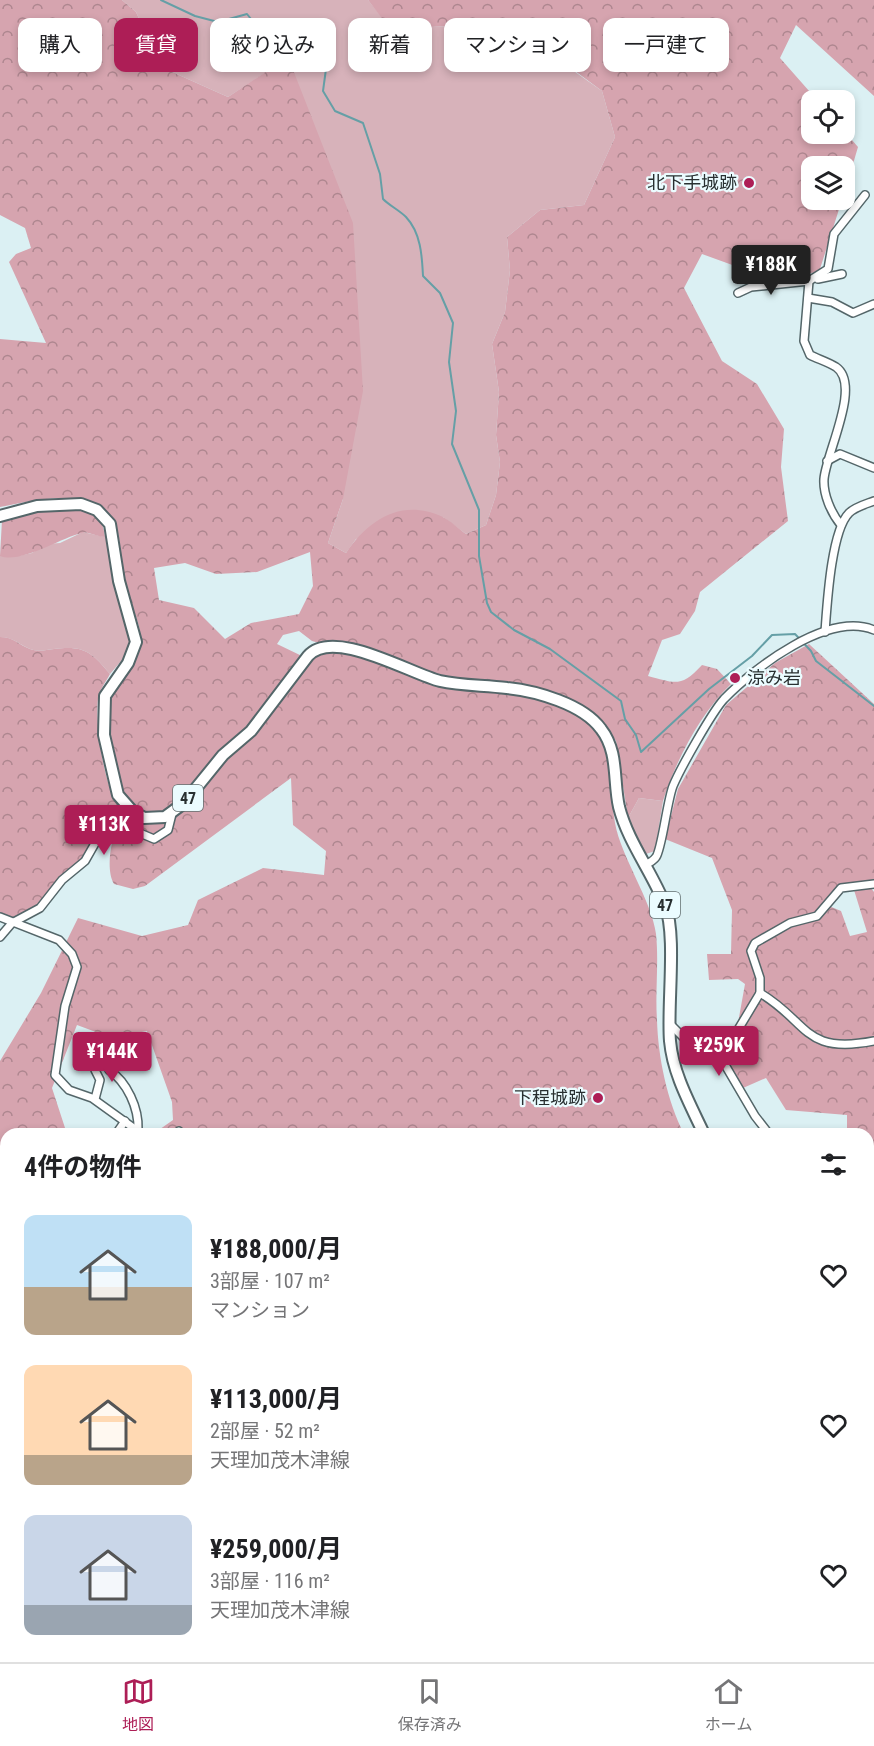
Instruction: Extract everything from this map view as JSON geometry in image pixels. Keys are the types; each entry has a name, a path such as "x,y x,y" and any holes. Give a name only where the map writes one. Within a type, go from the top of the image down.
{"main road":[{"name":"47","path":"0,516 37,506 81,504 97,510 110,524 119,581 136,642 128,663 105,696 104,735 109,765 118,795 133,812 152,819 172,814 192,794 224,755 251,731 312,651 333,646 391,661 446,683 519,690 563,704 593,720 611,745 619,806 628,832 666,906 669,1023 675,1067 701,1128"}],"street":[{"path":"809,281 828,269 837,228 865,195"},
{"path":"738,293 751,286 809,281 842,274"},
{"path":"809,281 804,341 810,355 836,367 844,377 847,392 827,461 823,488 836,519 841,525"},
{"path":"808,298 832,302 853,313 874,304"},
{"path":"827,461 840,454 874,468"},
{"path":"825,632 829,574 841,525 849,512 874,501"},
{"path":"645,865 656,858 659,851 663,822 673,787 722,701 771,658 808,638 825,632 857,627 874,630"},
{"path":"0,937 12,923 40,908 62,880 85,861 106,824 116,823 154,839 168,830 172,814"},
{"path":"721,1058 760,993 760,978 751,957 755,943 790,923 817,916 841,888 874,884"},
{"path":"0,917 12,923 45,932 59,940 72,954 77,967 65,1006 55,1075 69,1090 95,1100 135,1128"},
{"path":"760,993 773,1001 812,1037 853,1045 874,1041"},
{"path":"669,1023 699,1053 721,1058 764,1128"},
{"path":"95,1070 100,1080 95,1100"},
{"path":"109,1070 120,1077 129,1094 139,1128"},
{"path":"120,1128 125,1121"}],"shaded area":[{"path":"122,0 368,0 383,18 348,18 348,72 432,72 432,27 444,26 444,72 575,72 602,91 615,137 584,205 540,210 507,237 510,270 505,312 492,344 499,392 496,435 500,462 496,495 486,525 466,534 443,517 356,539 346,553 328,543 343,499 290,72 336,72 336,18 210,18 210,72 266,72 228,97 172,72 198,72 198,18 139,18 136,12"},
{"path":"106,529 115,584 130,635 128,653 110,674 92,655 80,649 36,650 9,638 0,637 0,556 32,553 46,544 60,543 83,532 105,537"},
{"path":"639,798 663,801 655,851 646,854 628,818"}],"green space":[{"path":"0,0 122,0 136,12 139,18 114,18 114,72 172,72 228,97 266,72 294,72 353,223 363,391 343,499 328,543 346,553 365,530 376,522 400,511 414,510 443,517 466,534 486,525 496,495 500,462 496,435 499,392 492,344 505,312 510,270 507,237 540,210 584,205 615,137 602,91 576,72 591,72 591,18 444,18 444,26 432,27 432,18 382,18 368,0 874,0 874,96 796,25 780,58 808,90 801,90 801,144 855,144 858,147 855,157 801,156 801,210 839,210 819,272 768,278 702,254 684,288 722,361 757,384 784,429 781,467 788,521 700,592 695,611 680,634 662,640 648,676 677,682 688,677 702,665 717,669 731,684 709,709 690,738 663,801 639,798 628,818 616,741 605,726 589,711 559,698 451,680 312,641 299,631 283,635 277,644 304,657 248,729 173,806 153,813 138,809 126,797 118,780 109,738 112,693 138,654 141,637 123,580 116,526 108,513 95,504 81,500 47,499 0,507 0,339 46,343 9,262 16,254 31,248 25,228 0,215","holes":["310,552 313,586 299,614 251,623 225,639 194,608 159,600 154,568 185,563 216,574 257,572"]},
{"path":"72,508 96,516 102,524 105,537 82,533 29,554 9,558 0,556 2,520 30,511"},
{"path":"0,637 9,638 36,650 80,649 98,660 110,674 100,692 97,710 105,771 119,807 135,821 152,824 170,819 187,808 313,654 333,650 344,651 402,668 488,685 538,698 582,719 598,734 607,752 618,836 649,908 656,934 659,1049 668,1093 681,1128 162,1128 173,1120 172,1102 147,1031 112,1038 77,1025 52,1088 65,1128 0,1128 0,1061 41,993 78,918 142,936 188,925 198,900 263,868 324,875 326,851 293,825 291,778 145,886 133,889 114,884 110,872 110,856 118,827 110,820 79,863 55,889 13,921 0,915"},
{"path":"809,644 874,704 874,881 844,884 816,914 754,941 748,951 757,978 757,993 738,1023 745,984 738,979 709,980 707,954 731,954 732,910 712,858 665,839 678,789 726,705 775,663"},
{"path":"871,888 874,892 874,1039 854,1041 824,1037 799,1024 761,991 754,948 829,906 841,911 850,936 867,932 854,890"},
{"path":"762,998 811,1039 842,1046 874,1044 874,1128 847,1128 847,1115 786,1110 766,1078 743,1088 725,1059 740,1029"}],"waterway":[{"path":"161,0 195,16 218,22 247,14 263,34 302,39 326,69 323,91 335,111 363,123 380,174 383,199 403,215 415,230 420,245 423,276 440,293 453,323 449,362 456,411 452,444 479,510 479,556 487,603 491,612 514,630 550,649 621,701 625,719 636,735 641,752 709,689 752,656 772,635 795,634 811,651 816,661 874,706"}],"place":[{"name":"北下手城跡","path":"749,183"},
{"name":"涼み岩","path":"735,678"},
{"name":"下程城跡","path":"598,1098"}]}
